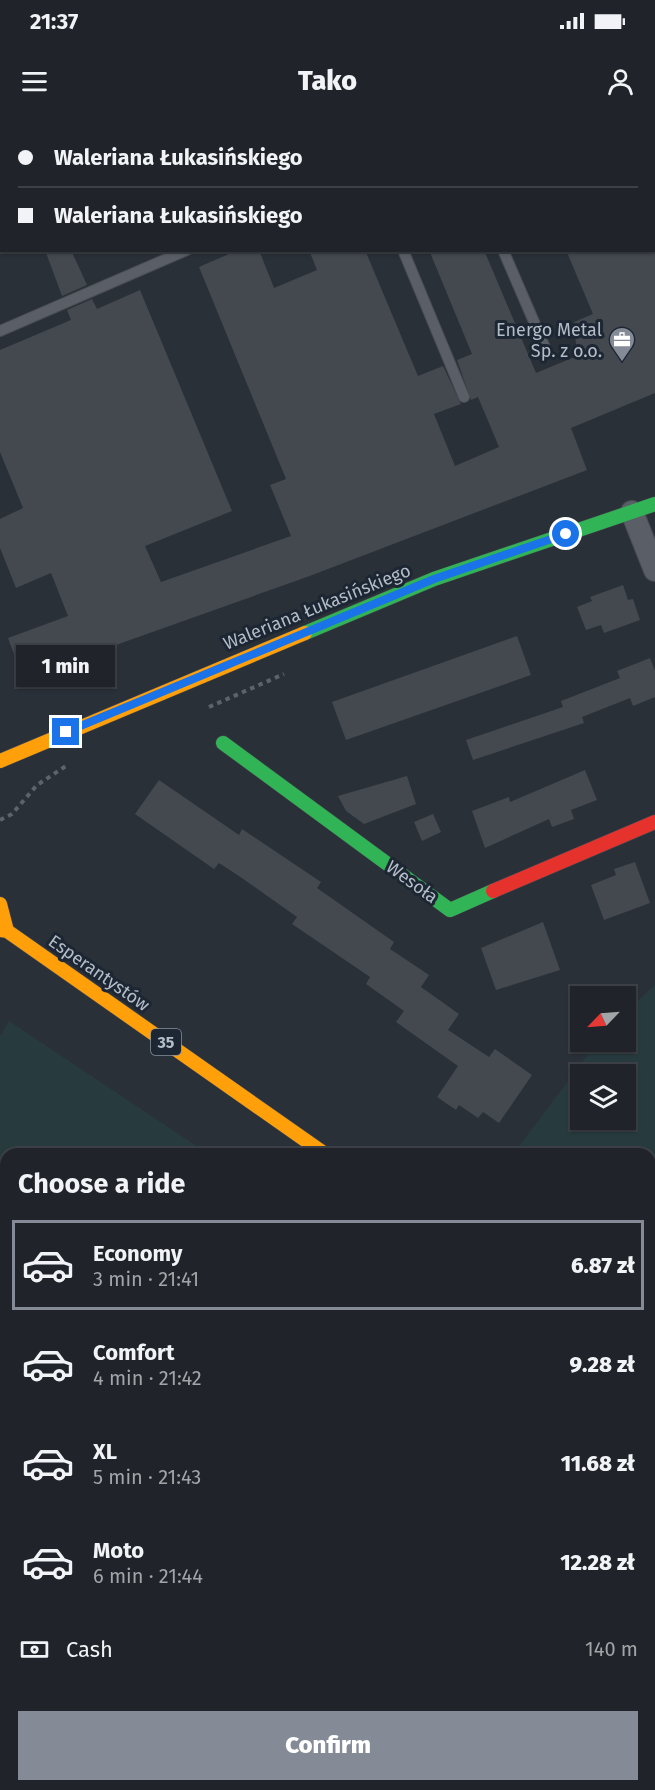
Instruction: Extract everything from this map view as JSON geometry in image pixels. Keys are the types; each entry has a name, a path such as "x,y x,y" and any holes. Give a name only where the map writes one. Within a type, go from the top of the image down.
{"street":[{"name":"Waleriana Łukasińskiego","path":"3,759 167,688 434,579 655,504"},
{"path":"632,512 655,570"},
{"name":"Wesoła","path":"223,743 450,909 655,822"},
{"path":"0,778 3,759"},
{"path":"0,904 2,929"},
{"name":"Esperantystów","path":"2,929 316,1148"}],"lane":[{"path":"0,331 182,252"},
{"path":"404,252 464,397"},
{"path":"505,252 547,352"}],"green space":[{"path":"655,985 655,1148 518,1148 570,1078 570,1130 636,1130 636,1064 581,1064 590,1052 636,1052 636,1003"},
{"path":"9,1021 200,1148 0,1148 0,1036"}],"building":[{"path":"46,252 72,252 87,285 62,296"},
{"path":"233,252 260,252 274,288 317,270 310,252 366,252 418,376 443,366 461,404 434,414 455,466 499,447 478,397 471,400 457,360 472,354 430,252 485,252 536,373 577,356 574,322 593,314 567,252 655,252 655,393 571,428 587,470 307,577 23,678 8,638 68,616 51,573 16,588 0,548 0,519 23,508 0,452 0,350 71,320 67,310 92,299 97,309 140,290 232,511 145,546 161,582 291,536 270,485 286,479 199,267"},
{"path":"623,585 628,600 633,599 640,620 604,633 601,625 586,630 577,607 592,601 590,597"},
{"path":"517,636 531,675 346,740 332,702"},
{"path":"650,658 655,671 655,697 633,706 630,698 582,717 584,723 473,760 466,740 563,707 561,701 620,678 617,671"},
{"path":"585,770 597,800 571,810 574,819 552,827 549,819 485,848 472,811 509,797 510,802"},
{"path":"407,776 416,804 364,824 346,811 338,796"},
{"path":"159,780 239,835 242,829 321,882 317,888 394,942 390,949 429,975 421,987 459,1014 448,1030 489,1057 495,1049 532,1075 499,1123 483,1112 478,1118 459,1105 456,1110 437,1097 458,1066 396,1022 404,1011 366,984 370,977 292,924 297,917 239,876 219,863 214,869 135,814"},
{"path":"433,814 441,832 422,841 414,822"},
{"path":"635,862 650,903 604,920 591,885 616,875 614,869"},
{"path":"543,922 560,970 496,990 481,948"}],"traffic: fast":[{"path":"305,633 434,579 655,504"},
{"path":"223,743 450,910 493,891"}],"traffic: slow":[{"path":"0,761 305,633"},
{"path":"0,904 7,931 0,930"},
{"path":"0,926 316,1148"}],"traffic: jam":[{"path":"493,891 655,822"}],"place":[{"name":"Energo Metal Sp. z o.o.","path":"622,363"}],"route":[{"path":"66,732 167,688 434,579 566,534"}]}
